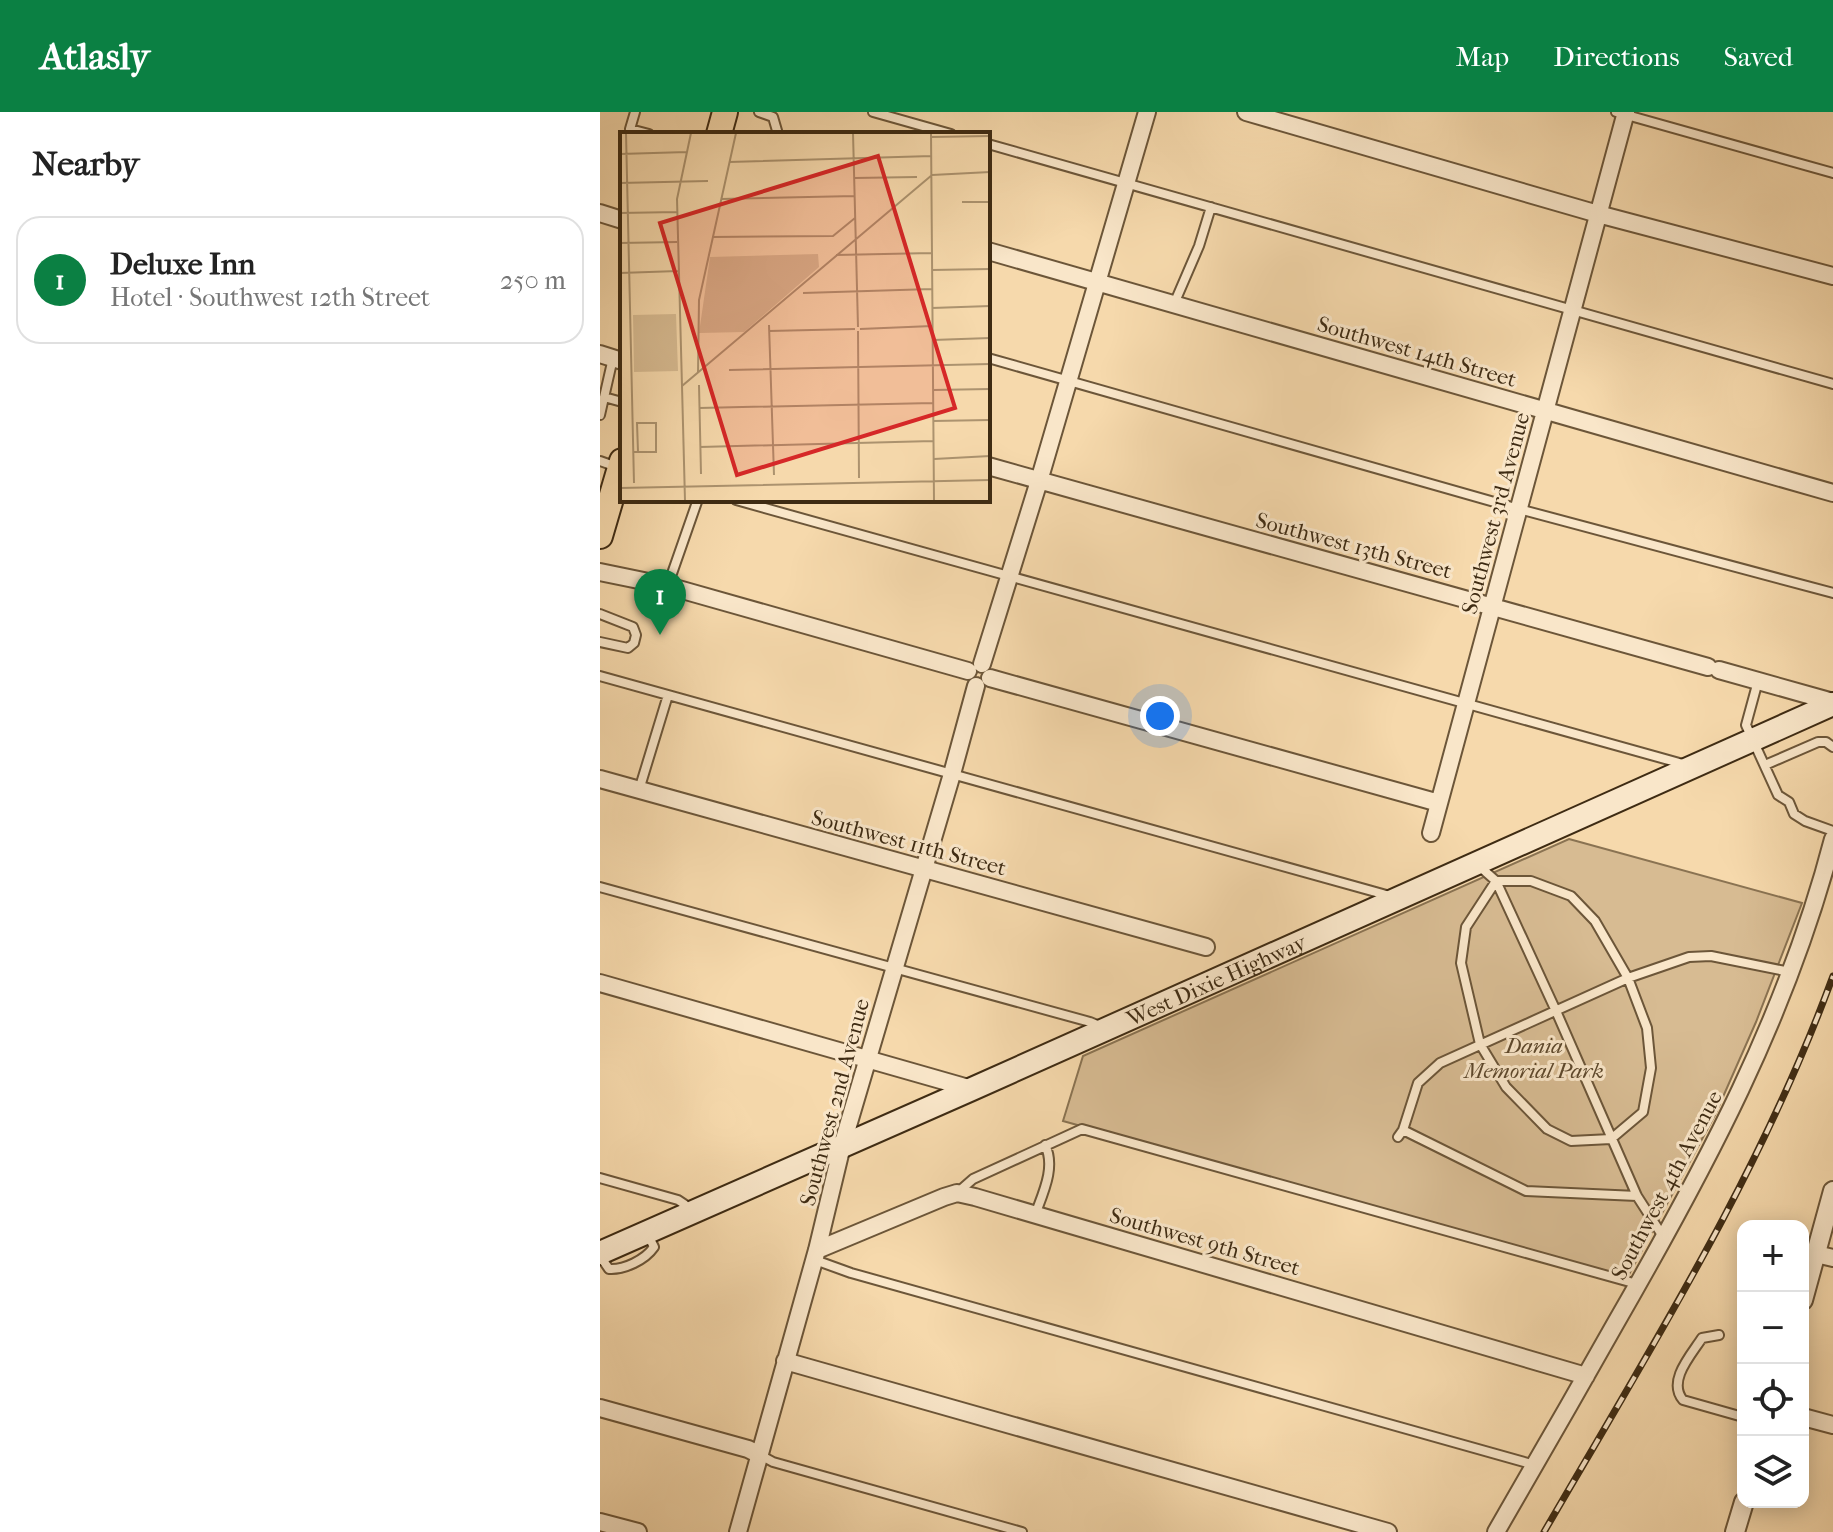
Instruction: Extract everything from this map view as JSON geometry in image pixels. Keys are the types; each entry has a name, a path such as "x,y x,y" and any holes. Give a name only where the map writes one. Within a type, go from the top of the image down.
{"main road":[{"path":"720,132 725,112"},
{"path":"600,536 605,498 616,464"},
{"name":"West Dixie Highway","path":"600,1254 1833,703"}],"street":[{"name":"Southwest 2nd Avenue","path":"738,1532 816,1255 842,1146 1147,112"},
{"path":"1246,112 1598,214 1833,276"},
{"name":"Southwest 3rd Avenue","path":"1431,833 1623,113"},
{"path":"600,213 620,218"},
{"name":"Southwest 14th Street","path":"990,252 1833,493"},
{"name":"Southwest 13th Street","path":"990,467 1833,703"},
{"path":"600,572 668,586 1439,803"},
{"name":"Southwest 11th Street","path":"600,779 1206,947"},
{"name":"Southwest 4th Avenue","path":"1496,1532 1665,1238 1750,1071 1791,973 1833,839"},
{"path":"600,983 972,1089"},
{"path":"1807,1292 1825,1256 1833,1191"},
{"path":"816,1255 957,1193"},
{"name":"Southwest 9th Street","path":"957,1193 1586,1376"},
{"path":"785,1361 1388,1532"},
{"path":"600,1408 760,1455"},
{"path":"1809,1419 1833,1425"},
{"path":"1735,1532 1742,1508"},
{"path":"600,1522 638,1532"}],"lane":[{"path":"635,112 630,129 641,132"},
{"path":"759,112 773,117 777,132"},
{"path":"873,112 944,132"},
{"path":"1623,113 1833,173"},
{"path":"990,145 1833,384"},
{"path":"1174,304 1199,246 1211,207"},
{"path":"600,415 612,358"},
{"path":"990,359 1519,509 1833,593"},
{"path":"604,397 620,401"},
{"path":"668,586 697,502"},
{"path":"743,502 1693,767"},
{"path":"600,614 633,627 636,635 634,643 628,648 600,642"},
{"path":"600,676 1398,899"},
{"path":"1758,681 1746,725 1778,795 1789,802 1794,814 1833,831"},
{"path":"639,790 668,695"},
{"path":"1765,765 1818,742 1826,742 1833,747"},
{"path":"1477,864 1496,881 1637,1196 1665,1238"},
{"path":"1496,881 1531,881 1571,896 1595,921 1628,978 1647,1028 1651,1068 1643,1112 1611,1139 1571,1141 1547,1129 1506,1087 1480,1044 1461,963 1466,927 1496,881"},
{"path":"600,887 1090,1022 1106,1029"},
{"path":"1637,1196 1526,1191 1401,1134 1418,1083 1440,1063 1480,1044 1628,978 1689,957 1711,956 1791,973"},
{"path":"957,1193 973,1179 1082,1129 1638,1284"},
{"path":"1035,1215 1051,1165 1045,1145"},
{"path":"600,1178 678,1200 691,1213"},
{"path":"816,1255 866,1277 1535,1465"},
{"path":"1719,1335 1702,1338 1676,1383 1683,1400 1737,1415"},
{"path":"760,1455 773,1462 1022,1532"}],"green space":[{"name":"Dania Memorial Park","path":"1569,839 1802,903 1756,1022 1715,1115 1627,1278 1063,1121 1083,1056"}],"railway":[{"path":"1544,1532 1663,1328 1738,1191 1804,1049 1833,976"}],"place":[{"name":"Deluxe Inn","path":"660,635"}]}
